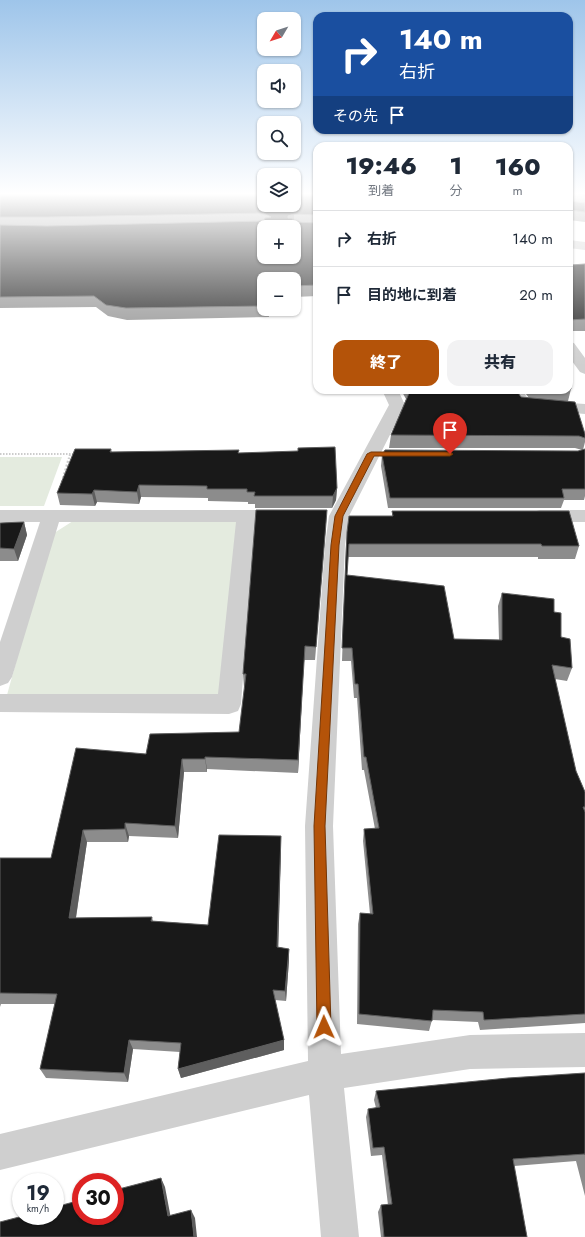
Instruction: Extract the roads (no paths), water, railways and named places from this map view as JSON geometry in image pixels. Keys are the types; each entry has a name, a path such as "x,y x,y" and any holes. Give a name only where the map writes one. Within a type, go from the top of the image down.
{"street":[{"path":"573,352 585,369"},
{"path":"340,1237 325,1074 319,826 335,545 339,516 379,454 397,405 392,394"},
{"path":"517,394 524,405 585,409"},
{"path":"0,516 300,516"},
{"path":"0,703 229,704 246,516"},
{"path":"522,516 585,516"},
{"path":"0,677 51,517"},
{"path":"0,1152 325,1074 470,1052 585,1050"}]}
